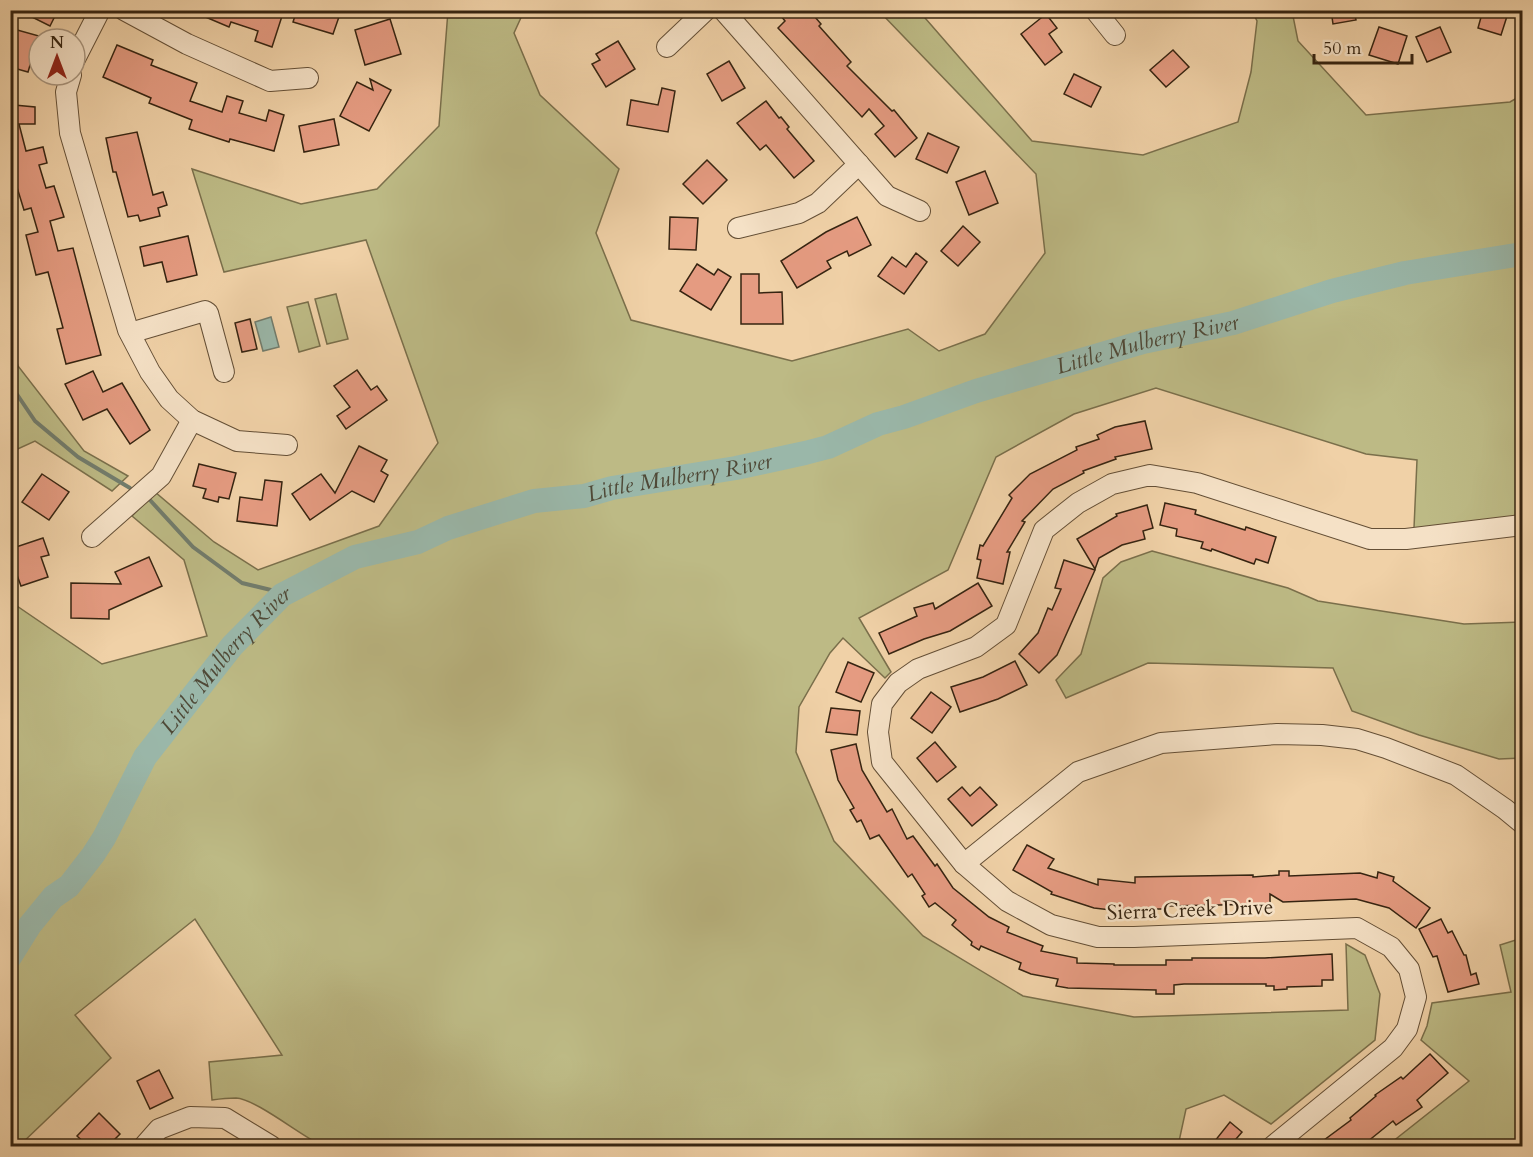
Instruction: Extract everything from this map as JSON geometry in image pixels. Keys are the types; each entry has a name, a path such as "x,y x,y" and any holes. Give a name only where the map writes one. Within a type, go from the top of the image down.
{"street":[{"path":"87,35 100,10"},
{"path":"124,10 188,44 270,81 308,78"},
{"path":"667,47 706,10"},
{"path":"723,10 887,196 920,211"},
{"path":"1095,10 1115,35"},
{"path":"67,87 70,133 130,333 150,372 169,399 192,420 237,441 287,445"},
{"path":"738,228 799,213 818,203 860,164"},
{"path":"130,333 205,311 208,313 224,372"},
{"path":"92,537 161,476 192,420"},
{"name":"Sierra Creek Drive","path":"1273,1146 1393,1048 1407,1029 1416,998 1408,969 1391,947 1357,928 1134,938 1098,937 1051,926 1007,901 964,864 882,762 878,732 882,704 898,683 918,669 976,647 1006,626 1044,530 1078,503 1112,484 1150,475 1197,483 1370,539 1406,539 1522,525"},
{"path":"964,864 1078,772 1161,743 1266,735 1322,735 1357,739 1386,748 1456,776 1505,808 1522,823"},
{"path":"144,1146 159,1129 190,1117 225,1118 271,1146"}],"shaded area":[{"path":"448,11 524,11 514,33 540,95 619,169 596,233 631,320 792,361 908,329 939,351 985,334 1045,253 1036,174 879,11 919,11 1032,141 1143,155 1238,122 1251,72 1257,21 1252,11 1292,11 1298,41 1366,115 1510,102 1522,95 1522,515 1510,520 1483,525 1414,528 1417,460 1366,454 1156,388 1074,414 996,457 948,570 859,618 891,672 885,678 843,638 830,653 799,707 796,752 834,841 923,936 1023,996 1134,1017 1348,1010 1346,944 1365,955 1380,994 1375,1040 1271,1124 1224,1095 1186,1109 1178,1146 323,1146 245,1100 236,1098 212,1100 209,1062 282,1055 195,919 75,1015 111,1058 19,1146 11,1146 10,595 17,606 102,664 207,636 184,560 132,516 155,492 214,542 258,570 379,526 438,443 366,240 224,272 192,169 301,204 377,189 439,126"},
{"path":"336,294 348,339 327,344 315,299"},
{"path":"308,302 320,346 299,352 287,307"},
{"path":"271,317 279,347 263,351 255,322"},
{"path":"10,339 18,366 84,451 128,476 112,491 35,441 11,452"},
{"path":"1152,551 1288,588 1318,601 1464,624 1522,622 1522,758 1499,759 1419,735 1352,711 1333,668 1148,663 1066,698 1056,680 1081,654 1103,578 1121,562"},
{"path":"1522,938 1522,1146 1387,1146 1469,1081 1421,1040 1432,1003 1511,992 1500,945"}],"building":[{"path":"18,10 58,10 50,26"},
{"path":"189,10 284,10 272,47 255,41 258,31 231,22 229,27"},
{"path":"297,10 330,10 340,14 333,34 293,22"},
{"path":"786,10 809,10 821,24 819,26 851,62 847,66 892,111 894,110 917,138 895,157 875,134 884,126 869,109 862,117 778,28 785,21 781,16"},
{"path":"1331,10 1354,10 1356,20 1333,24"},
{"path":"1483,10 1509,10 1501,35 1478,28"},
{"path":"1046,14 1057,28 1049,34 1062,52 1045,65 1021,34"},
{"path":"390,19 401,54 365,65 355,30"},
{"path":"1379,27 1407,36 1398,64 1369,55"},
{"path":"1440,27 1451,52 1427,62 1416,37"},
{"path":"10,28 27,33 27,72 10,67"},
{"path":"618,41 635,69 606,87 592,64 600,60 596,54"},
{"path":"117,45 153,60 151,65 197,83 190,101 222,112 227,96 243,101 239,113 266,121 269,110 284,115 274,151 230,139 229,142 189,129 192,120 149,103 151,98 103,77"},
{"path":"1173,50 1189,67 1166,87 1150,70"},
{"path":"729,61 745,88 722,101 707,74"},
{"path":"1074,74 1101,87 1091,107 1064,94"},
{"path":"370,79 391,90 369,131 340,116 357,82 373,90"},
{"path":"662,88 675,91 668,132 627,125 631,100 658,105"},
{"path":"766,101 814,161 794,178 766,145 760,150 737,123"},
{"path":"10,106 35,107 35,124 19,124 26,151 43,147 47,163 39,165 46,188 54,186 64,217 50,221 58,251 73,248 101,355 66,364 57,329 63,328 48,272 36,275 26,235 38,232 31,208 24,210 12,171 10,172"},
{"path":"334,119 339,145 304,152 299,126"},
{"path":"137,132 153,195 163,192 167,205 158,208 160,216 140,221 138,215 128,217 116,172 113,172 106,138"},
{"path":"928,133 959,147 947,173 916,159"},
{"path":"707,160 727,180 703,204 683,184"},
{"path":"985,171 998,203 969,215 956,182"},
{"path":"670,217 698,218 696,250 669,249"},
{"path":"857,217 871,245 849,256 847,251 827,261 831,268 797,288 781,261 826,232"},
{"path":"963,226 980,242 958,266 941,251"},
{"path":"188,236 197,275 167,282 162,262 144,266 140,247"},
{"path":"916,253 927,262 904,294 878,276 892,257 906,267"},
{"path":"697,264 714,275 718,269 731,277 711,310 680,291"},
{"path":"741,274 759,274 759,293 782,292 783,324 741,324"},
{"path":"250,319 257,349 242,352 235,323"},
{"path":"357,370 371,390 377,386 387,400 346,429 337,416 350,407 334,386"},
{"path":"93,371 103,392 122,383 150,430 130,444 107,409 83,420 65,384"},
{"path":"1145,421 1152,449 1115,457 1116,459 1083,471 1084,473 1053,489 1022,521 1025,522 1007,552 1010,552 1003,584 977,578 981,560 977,559 980,545 983,546 1012,498 1009,495 1030,474 1077,450 1076,447 1099,439 1097,435 1115,427"},
{"path":"359,446 387,460 381,471 388,475 374,502 352,491 310,520 292,494 321,474 335,493"},
{"path":"199,464 236,473 229,499 219,497 218,502 203,498 206,489 193,486"},
{"path":"42,474 69,492 49,520 22,502"},
{"path":"265,480 282,482 277,526 237,521 240,497 262,500"},
{"path":"1165,503 1196,510 1195,514 1245,530 1246,527 1276,537 1268,563 1256,559 1254,564 1212,549 1211,551 1201,548 1203,542 1176,536 1177,529 1160,525"},
{"path":"1147,505 1153,528 1143,531 1145,539 1122,545 1099,558 1095,569 1077,539 1117,516 1116,514"},
{"path":"43,538 49,555 41,557 48,577 21,586 10,556 10,549"},
{"path":"149,557 162,586 109,610 109,619 71,618 71,583 121,584 115,572"},
{"path":"1064,560 1095,570 1057,655 1039,673 1019,654 1038,633 1048,608 1052,610 1061,589 1055,588"},
{"path":"978,583 992,606 950,631 889,654 879,633 917,616 914,608 933,603 935,609"},
{"path":"1015,661 1027,685 998,699 960,712 951,687 983,677"},
{"path":"848,662 874,673 861,702 836,692"},
{"path":"931,692 951,707 932,733 911,718"},
{"path":"831,708 860,711 857,735 826,732"},
{"path":"935,742 956,767 937,782 917,758"},
{"path":"856,744 862,770 887,812 892,809 907,839 913,836 935,866 937,864 953,888 989,917 1009,927 1007,932 1043,946 1041,951 1077,958 1077,963 1114,965 1166,965 1166,960 1192,960 1192,958 1265,958 1332,954 1333,980 1322,980 1322,986 1287,987 1287,989 1274,990 1274,986 1266,986 1266,984 1184,984 1174,985 1174,994 1156,994 1156,990 1068,988 1056,986 1058,979 1031,974 1019,969 1021,963 981,946 979,950 952,925 956,920 935,903 929,907 922,896 925,894 912,874 908,877 879,835 870,839 861,820 857,822 850,810 854,808 838,780 831,750"},
{"path":"962,787 970,796 980,787 997,805 972,826 948,799"},
{"path":"1027,845 1054,859 1048,868 1098,885 1098,879 1135,883 1135,877 1253,875 1253,877 1279,875 1279,871 1289,871 1289,876 1360,873 1377,878 1378,872 1394,877 1393,881 1430,908 1416,928 1389,908 1356,899 1283,902 1270,894 1270,904 1166,906 1166,909 1128,909 1128,912 1094,908 1051,894 1052,892 1013,870"},
{"path":"1441,919 1448,933 1452,931 1466,955 1471,975 1476,973 1479,984 1448,992 1437,956 1433,957 1419,929"},
{"path":"1430,1054 1448,1073 1417,1100 1422,1107 1396,1125 1393,1121 1362,1146 1316,1146 1351,1120 1350,1118 1375,1095 1401,1077 1403,1079"},
{"path":"159,1070 173,1098 150,1109 137,1081"},
{"path":"99,1113 120,1134 108,1146 88,1146 77,1136"},
{"path":"1230,1122 1242,1132 1230,1146 1220,1146 1214,1142"}],"waterway":[{"name":"Little Mulberry River","path":"10,957 30,925 53,897 69,886 93,855 145,757 232,646 282,595 355,557 418,542 448,528 534,501 584,496 612,488 736,468 805,453 828,447 878,424 976,391 1143,342 1233,323 1332,291 1405,273 1522,254"},
{"path":"10,384 35,421 78,457 130,488"},
{"path":"149,499 193,547 242,583 282,595"}]}
